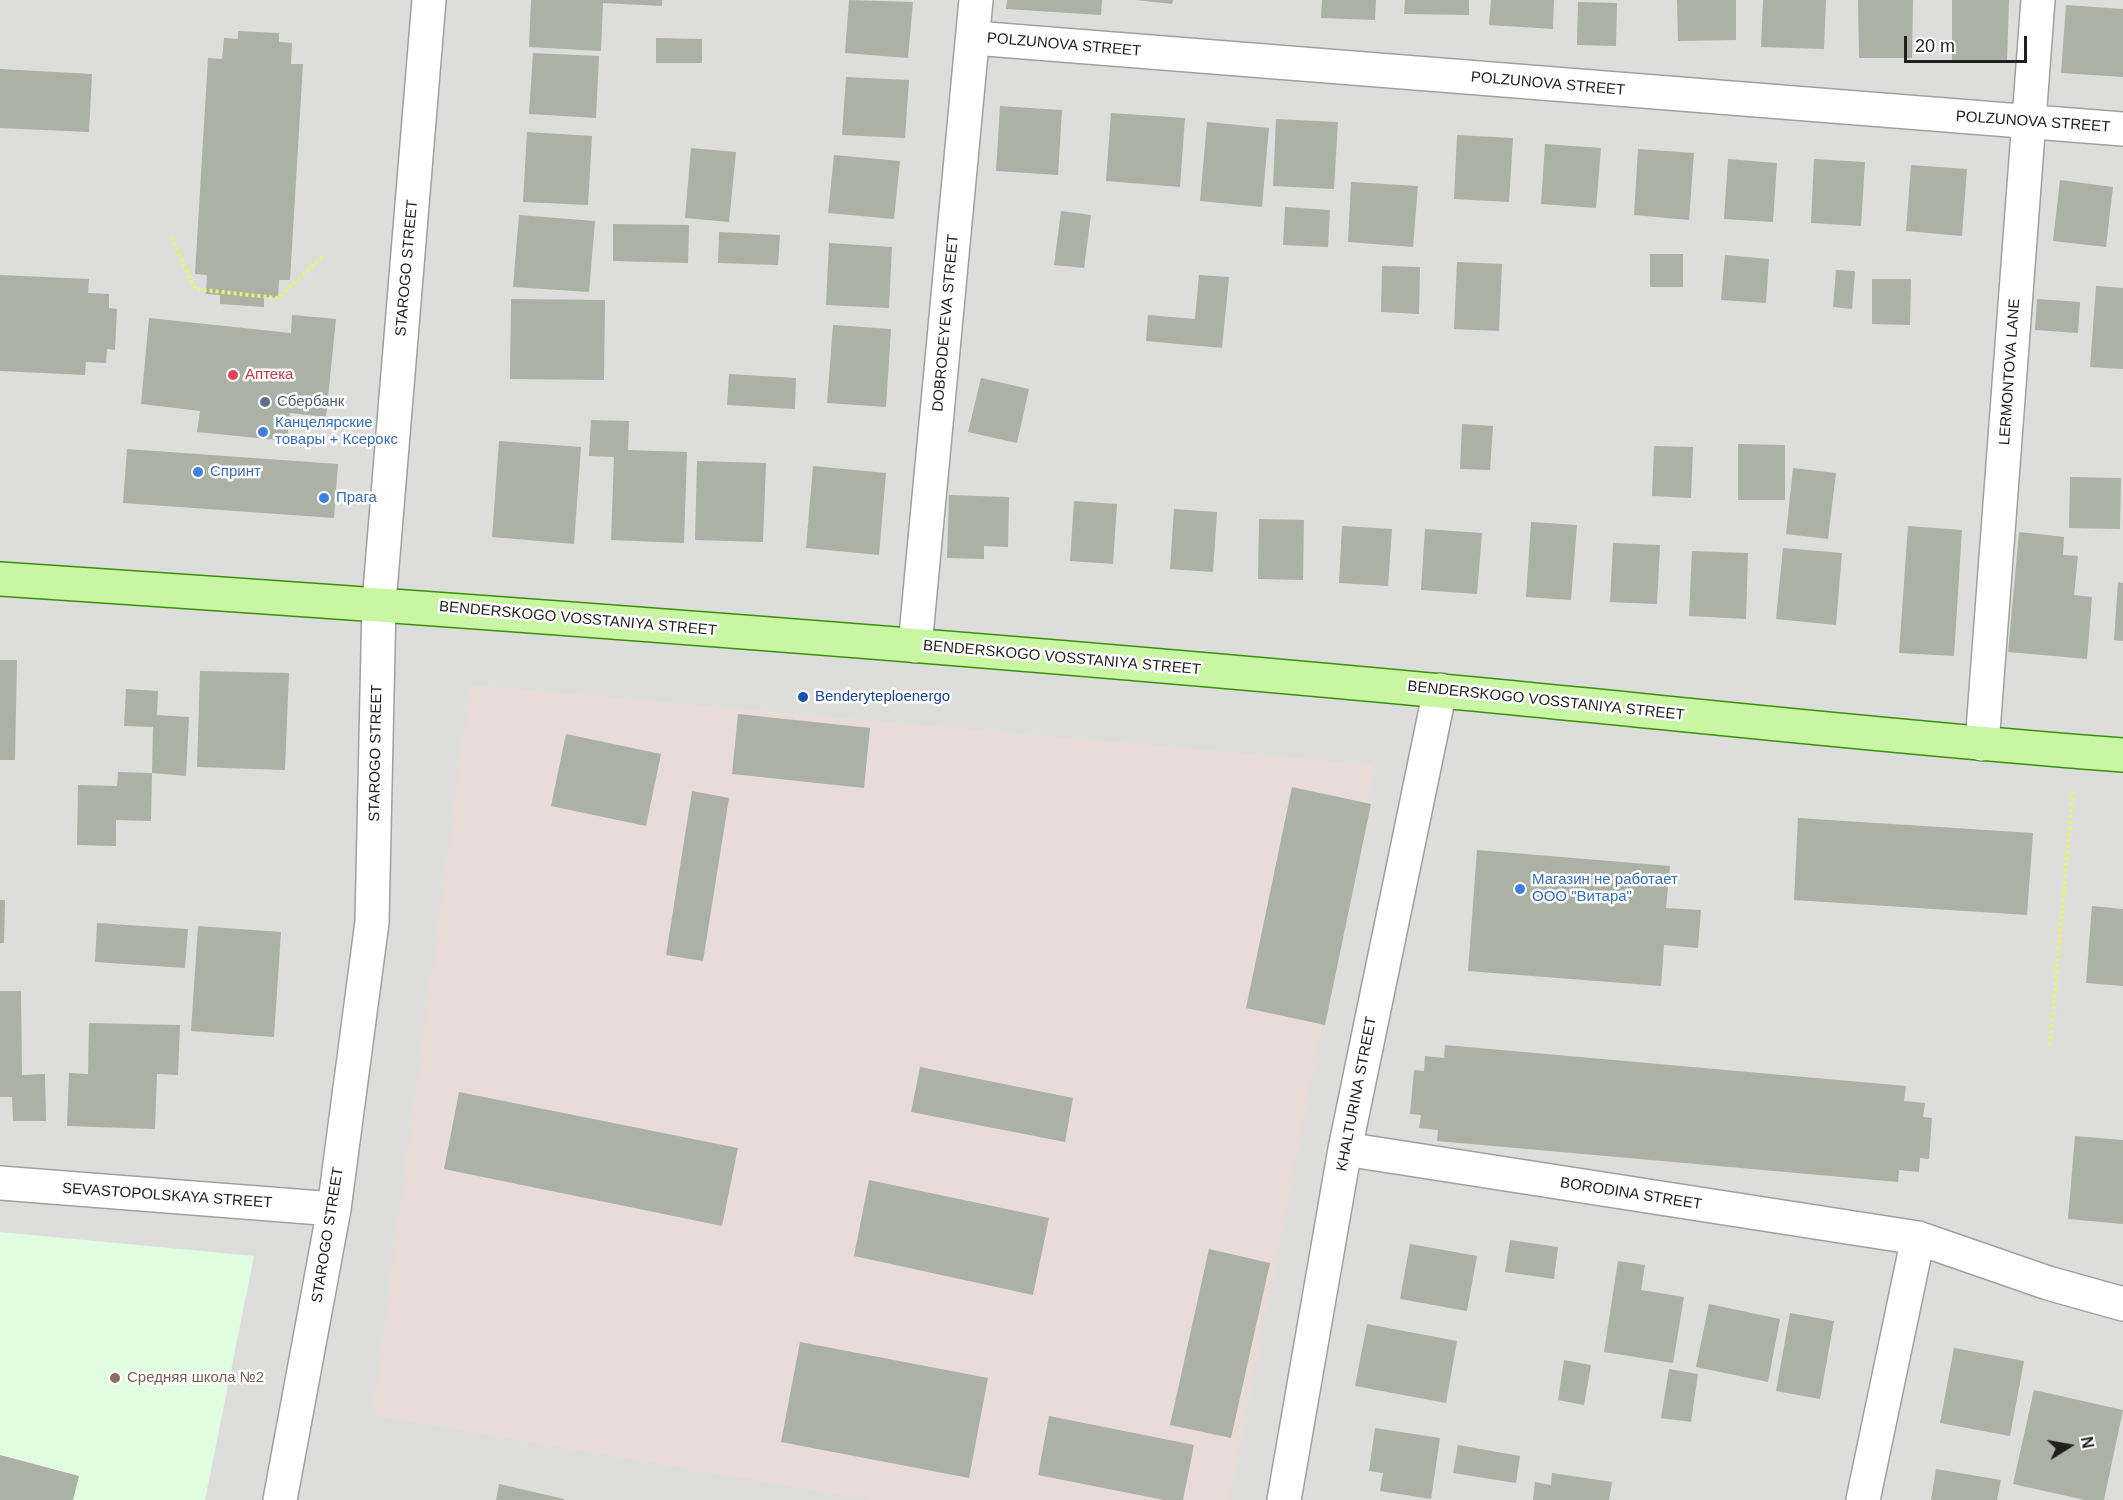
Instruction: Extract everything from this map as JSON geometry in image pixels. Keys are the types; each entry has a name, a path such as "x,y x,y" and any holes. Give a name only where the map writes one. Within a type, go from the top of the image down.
{"main road":[{"name":"BENDERSKOGO VOSSTANIYA STREET","path":"0,579 379,603 915,646 1440,690 1982,744 2123,755"}],"street":[{"name":"STAROGO STREET","path":"280,1500 334,1209 372,922 379,603 429,0"},
{"name":"DOBRODEYEVA STREET","path":"915,646 976,0"},
{"name":"LERMONTOVA LANE","path":"1982,744 2038,0"},
{"name":"POLZUNOVA STREET","path":"974,38 2123,129"},
{"name":"KHALTURINA STREET","path":"1284,1500 1345,1149 1440,690"},
{"name":"BORODINA STREET","path":"1345,1149 1918,1238 2048,1283 2123,1304"},
{"name":"SEVASTOPOLSKAYA STREET","path":"0,1183 334,1209"},
{"path":"1863,1500 1918,1238"}],"path":[{"path":"171,237 195,289 278,298 322,257"},
{"path":"2050,1045 2077,751"}],"shaded area":[{"path":"0,0 2123,0 2123,1500 0,1500"},
{"path":"470,685 1374,765 1229,1500 871,1500 372,1415"},
{"name":"Средняя школа №2","path":"0,1232 254,1256 205,1500 0,1500"}],"building":[{"path":"531,0 662,0 662,6 603,3 601,51 529,47"},
{"path":"849,0 913,2 908,58 845,53"},
{"path":"1007,0 1102,0 1101,15 1006,9"},
{"path":"1136,0 1173,0 1172,4"},
{"path":"1322,0 1376,0 1375,20 1321,18"},
{"path":"1405,0 1469,0 1469,15 1404,14"},
{"path":"1491,0 1554,0 1553,29 1489,25"},
{"path":"1677,0 1736,0 1736,40 1678,41"},
{"path":"1763,0 1826,0 1824,49 1761,47"},
{"path":"1858,0 1913,0 1912,58 1859,58"},
{"path":"1952,0 2009,0 2007,62 1952,60"},
{"path":"1578,2 1617,3 1616,46 1577,45"},
{"path":"2066,5 2123,9 2123,77 2061,73"},
{"path":"238,31 279,33 279,42 292,43 291,64 303,64 290,280 279,280 278,298 264,297 264,307 220,304 220,295 206,294 207,275 195,274 208,58 222,59 224,38 238,39"},
{"path":"656,38 702,39 702,63 656,63"},
{"path":"533,53 599,56 596,118 529,114"},
{"path":"0,69 92,74 89,132 0,128"},
{"path":"846,77 909,80 905,138 842,135"},
{"path":"1000,106 1062,110 1058,175 996,171"},
{"path":"1111,113 1185,118 1180,187 1106,181"},
{"path":"1276,119 1338,122 1334,189 1273,186"},
{"path":"1207,122 1269,128 1262,207 1200,201"},
{"path":"527,132 592,136 588,205 523,202"},
{"path":"1457,135 1513,138 1509,202 1454,199"},
{"path":"1545,144 1601,148 1596,208 1541,204"},
{"path":"691,148 736,152 729,222 685,218"},
{"path":"1638,149 1694,153 1689,220 1634,215"},
{"path":"834,155 900,161 894,219 828,213"},
{"path":"1728,159 1777,163 1773,222 1724,219"},
{"path":"1814,159 1865,162 1861,226 1811,223"},
{"path":"1911,165 1967,169 1962,236 1906,231"},
{"path":"2060,180 2113,187 2106,247 2053,241"},
{"path":"1351,182 1418,186 1413,247 1348,242"},
{"path":"1285,207 1330,210 1328,247 1283,245"},
{"path":"1061,211 1091,215 1084,268 1054,265"},
{"path":"519,215 595,221 589,292 513,287"},
{"path":"613,224 689,225 688,263 613,261"},
{"path":"719,232 780,235 778,265 718,263"},
{"path":"829,243 892,247 889,308 826,305"},
{"path":"1650,254 1683,254 1683,287 1650,287"},
{"path":"1725,255 1769,259 1766,303 1721,300"},
{"path":"1457,262 1502,264 1499,331 1454,329"},
{"path":"1382,266 1420,267 1419,314 1381,312"},
{"path":"1836,270 1855,271 1852,309 1833,307"},
{"path":"0,275 89,279 88,293 109,294 109,308 117,309 115,350 107,349 106,363 86,362 85,375 0,371"},
{"path":"1199,275 1229,277 1222,348 1146,341 1148,315 1195,319"},
{"path":"1872,279 1911,279 1910,325 1872,324"},
{"path":"2096,286 2123,288 2123,369 2090,367"},
{"path":"511,299 605,300 604,380 510,379"},
{"path":"2037,299 2080,302 2078,333 2035,330"},
{"path":"292,315 336,319 326,417 290,413 287,441 197,432 200,411 141,404 149,318 291,333"},
{"path":"833,325 891,329 886,407 827,403"},
{"path":"729,374 796,378 795,409 727,405"},
{"path":"981,378 1029,389 1017,443 968,432"},
{"path":"591,420 629,421 628,450 687,452 684,543 611,540 614,457 589,456"},
{"path":"1462,424 1493,426 1490,470 1460,469"},
{"path":"499,441 581,447 574,544 492,537"},
{"path":"1738,444 1785,445 1785,500 1738,500"},
{"path":"1654,446 1693,447 1691,498 1652,496"},
{"path":"127,449 338,464 334,518 123,503"},
{"path":"697,461 766,463 763,542 695,540"},
{"path":"813,466 886,473 879,555 806,548"},
{"path":"1793,468 1836,473 1828,539 1786,534"},
{"path":"2070,477 2121,478 2120,529 2069,528"},
{"path":"949,495 1009,497 1008,547 984,546 984,559 947,558"},
{"path":"1074,501 1117,504 1113,564 1070,561"},
{"path":"1174,509 1217,512 1213,572 1170,569"},
{"path":"1259,519 1304,520 1303,580 1258,579"},
{"path":"1531,522 1577,525 1571,600 1526,597"},
{"path":"1342,526 1392,529 1388,586 1339,583"},
{"path":"1908,526 1962,530 1954,656 1899,653"},
{"path":"1425,529 1482,533 1477,594 1421,590"},
{"path":"2019,532 2064,537 2063,555 2078,556 2074,595 2092,597 2087,659 2008,652"},
{"path":"1613,543 1660,545 1657,604 1610,602"},
{"path":"1783,548 1842,553 1836,625 1776,619"},
{"path":"1692,551 1748,553 1746,619 1689,616"},
{"path":"2118,582 2123,583 2123,641 2114,640"},
{"path":"0,660 17,660 15,760 0,760"},
{"path":"200,671 289,673 285,770 197,767"},
{"path":"126,689 158,691 157,715 189,717 186,776 152,773 153,727 124,726"},
{"path":"738,714 870,728 864,788 732,774"},
{"path":"566,734 661,754 646,826 551,806"},
{"path":"118,772 152,773 151,821 116,820 116,846 77,845 78,785 117,786"},
{"path":"1292,787 1371,804 1325,1025 1246,1008"},
{"path":"692,791 729,798 703,961 666,955"},
{"path":"1798,818 2033,833 2027,915 1794,900"},
{"path":"1477,850 1670,866 1666,908 1701,910 1698,948 1664,945 1661,986 1468,971"},
{"path":"0,900 5,900 4,943 0,943"},
{"path":"2092,906 2123,909 2123,986 2086,983"},
{"path":"97,923 188,929 185,968 95,962"},
{"path":"198,926 281,932 274,1037 191,1031"},
{"path":"0,991 21,991 22,1075 45,1074 46,1121 13,1121 12,1097 0,1097"},
{"path":"89,1023 180,1025 178,1075 157,1074 155,1129 67,1126 69,1073 88,1074"},
{"path":"1445,1045 1906,1086 1904,1101 1925,1103 1923,1117 1932,1118 1929,1159 1920,1158 1919,1172 1899,1170 1898,1182 1437,1141 1438,1130 1419,1128 1421,1115 1410,1114 1414,1070 1424,1071 1425,1056 1444,1058"},
{"path":"920,1067 1073,1098 1065,1142 911,1112"},
{"path":"459,1092 738,1148 722,1226 444,1169"},
{"path":"2075,1136 2123,1140 2123,1224 2068,1219"},
{"path":"869,1180 1049,1218 1033,1295 854,1256"},
{"path":"1510,1240 1558,1247 1554,1279 1505,1272"},
{"path":"1410,1244 1477,1256 1467,1311 1400,1299"},
{"path":"1209,1249 1270,1263 1231,1438 1170,1425"},
{"path":"1618,1261 1645,1265 1641,1290 1684,1297 1673,1363 1604,1352"},
{"path":"1709,1304 1780,1319 1768,1382 1696,1367"},
{"path":"1790,1313 1834,1321 1820,1399 1776,1391"},
{"path":"1367,1324 1457,1341 1446,1403 1355,1386"},
{"path":"800,1342 988,1378 969,1478 781,1442"},
{"path":"1954,1348 2024,1361 2010,1436 1940,1423"},
{"path":"1564,1360 1591,1365 1584,1405 1558,1400"},
{"path":"1669,1369 1698,1374 1691,1422 1661,1418"},
{"path":"2034,1390 2123,1410 2104,1500 2085,1500 2013,1484"},
{"path":"1049,1416 1194,1445 1183,1500 1164,1500 1038,1475"},
{"path":"1375,1428 1440,1438 1431,1499 1380,1491 1383,1473 1369,1471"},
{"path":"1458,1445 1520,1456 1516,1483 1453,1473"},
{"path":"0,1455 79,1476 73,1500 0,1500"},
{"path":"1936,1469 2001,1480 1997,1500 1931,1500"},
{"path":"1552,1473 1612,1482 1609,1500 1533,1500 1535,1482 1551,1485"},
{"path":"499,1484 564,1499 564,1500 496,1500"}],"place":[{"name":"Аптека","path":"233,375"},
{"name":"Сбербанк","path":"265,402"},
{"name":"Канцелярские товары + Ксерокс","path":"263,432"},
{"name":"Спринт","path":"198,472"},
{"name":"Прага","path":"324,498"},
{"name":"Benderyteploenergo","path":"803,697"},
{"name":"Магазин не работает ООО \"Витара\"","path":"1520,889"},
{"name":"Средняя школа №2","path":"115,1378"}]}
